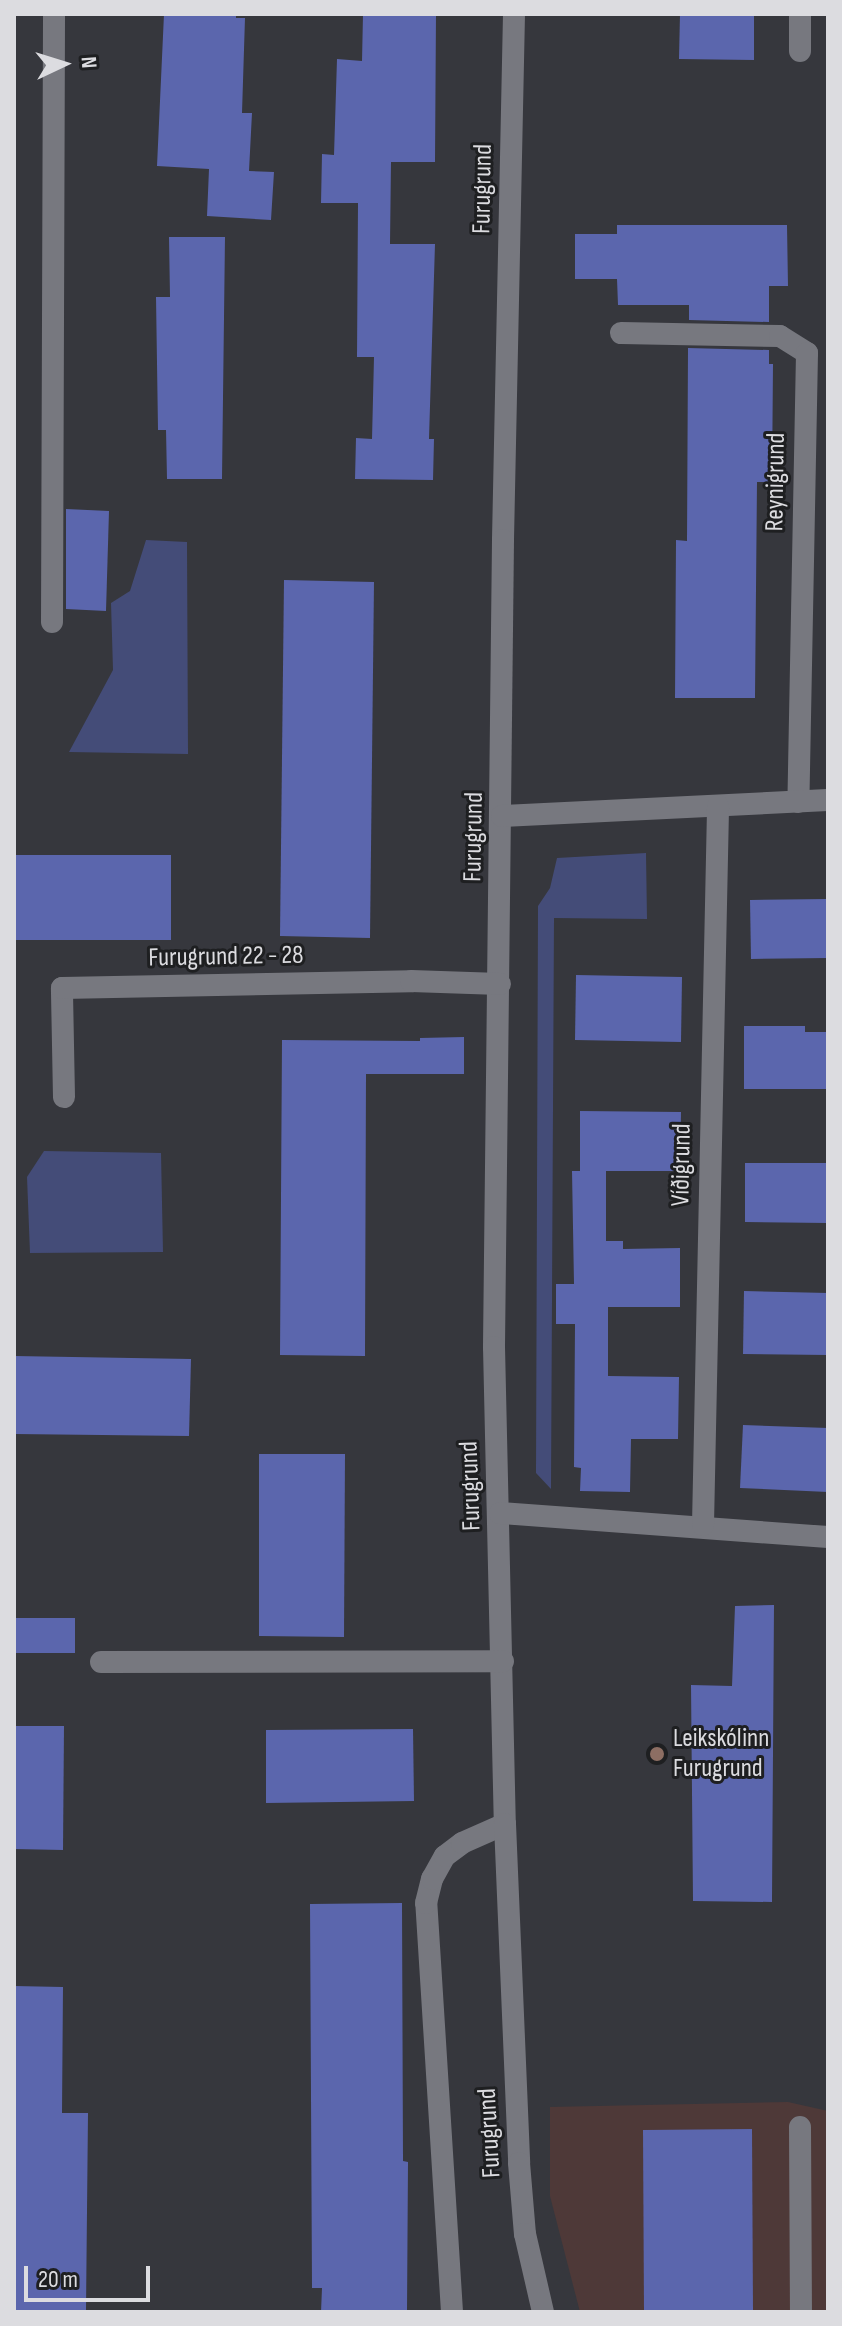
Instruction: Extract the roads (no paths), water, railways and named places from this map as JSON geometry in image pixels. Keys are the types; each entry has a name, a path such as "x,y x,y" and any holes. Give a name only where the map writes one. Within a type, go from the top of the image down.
{"street":[{"path":"52,622 54,14"},
{"name":"Furugrund","path":"514,14 503,540 494,1347 505,1824 519,2163 525,2234 543,2312"},
{"path":"800,14 800,51"},
{"name":"Reynigrund","path":"621,333 780,336 807,353 798,802"},
{"path":"502,816 828,800"},
{"name":"Víðigrund","path":"703,1525 718,806"},
{"name":"Furugrund 22 - 28","path":"64,1097 62,988 411,981 500,984"},
{"path":"500,1513 703,1525 828,1537"},
{"path":"101,1662 503,1661"},
{"path":"452,2312 426,1903 432,1879 445,1856 462,1843 505,1824"},
{"path":"800,2127 801,2312"}],"place":[{"name":"Leikskólinn Furugrund","path":"657,1754"}]}
